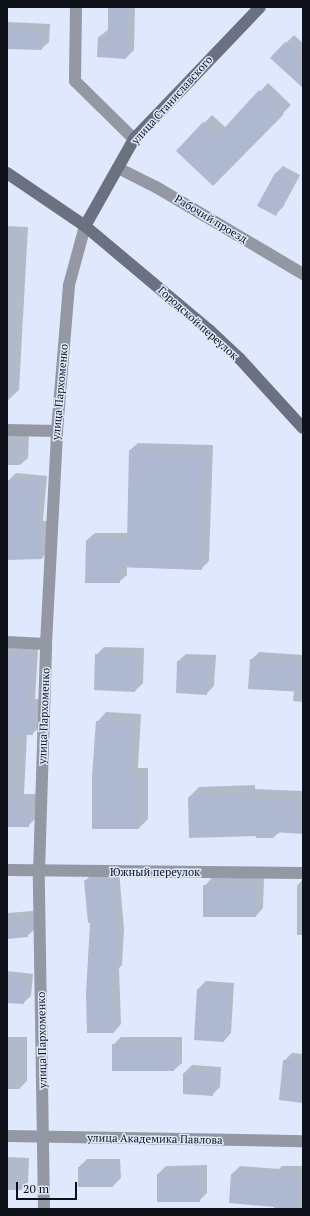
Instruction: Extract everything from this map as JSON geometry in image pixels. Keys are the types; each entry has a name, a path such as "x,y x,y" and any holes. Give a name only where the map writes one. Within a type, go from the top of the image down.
{"main road":[{"name":"улица Станиславского","path":"85,226 134,139 260,7"},
{"path":"7,173 85,226"},
{"name":"Городской переулок","path":"85,226 214,335 303,428"}],"street":[{"path":"76,7 75,81 134,139"},
{"name":"Рабочий проезд","path":"118,168 156,187 303,274"},
{"name":"улица Пархоменко","path":"44,1209 39,872 46,644 57,432 69,285 85,226"},
{"path":"7,430 57,432"},
{"path":"7,642 46,644"},
{"name":"Южный переулок","path":"7,870 39,872 303,873"},
{"name":"улица Академика Павлова","path":"7,1136 303,1141"}],"building":[{"path":"108,7 128,7 126,59 97,57 98,37 108,37"},
{"path":"7,30 42,31 42,50 7,49"},
{"path":"285,42 303,58 303,88 270,58"},
{"path":"259,90 284,114 213,186 176,151 203,122 218,135"},
{"path":"275,173 293,183 276,216 257,206"},
{"path":"129,450 205,452 202,570 120,567 120,583 85,583 86,540 127,541"},
{"path":"7,480 39,483 35,528 41,528 42,559 7,560"},
{"path":"7,654 30,655 28,706 33,706 33,735 7,735"},
{"path":"95,654 137,656 135,692 94,690"},
{"path":"250,659 303,663 303,692 248,689"},
{"path":"177,661 209,663 207,695 176,693"},
{"path":"96,721 132,723 129,777 139,777 139,829 92,829 92,777"},
{"path":"245,794 246,798 303,801 303,834 274,832 274,838 256,838 256,836 189,838 188,797"},
{"path":"29,801 29,827 7,827 7,802"},
{"path":"112,879 116,937 114,974 111,974 114,1033 87,1033 86,993 90,923 88,923 84,880"},
{"path":"203,885 256,886 256,917 203,917"},
{"path":"26,919 28,937 7,939 7,920"},
{"path":"7,979 26,981 24,1004 7,1003"},
{"path":"197,989 227,990 224,1042 194,1040"},
{"path":"112,1044 175,1045 174,1071 112,1071"},
{"path":"283,1060 303,1062 303,1103 279,1100"},
{"path":"183,1073 214,1074 213,1096 183,1094"},
{"path":"113,1166 113,1187 78,1187 78,1167"},
{"path":"199,1173 200,1202 157,1202 157,1174"},
{"path":"273,1173 297,1173 297,1209 229,1203 231,1174 273,1176"}]}
